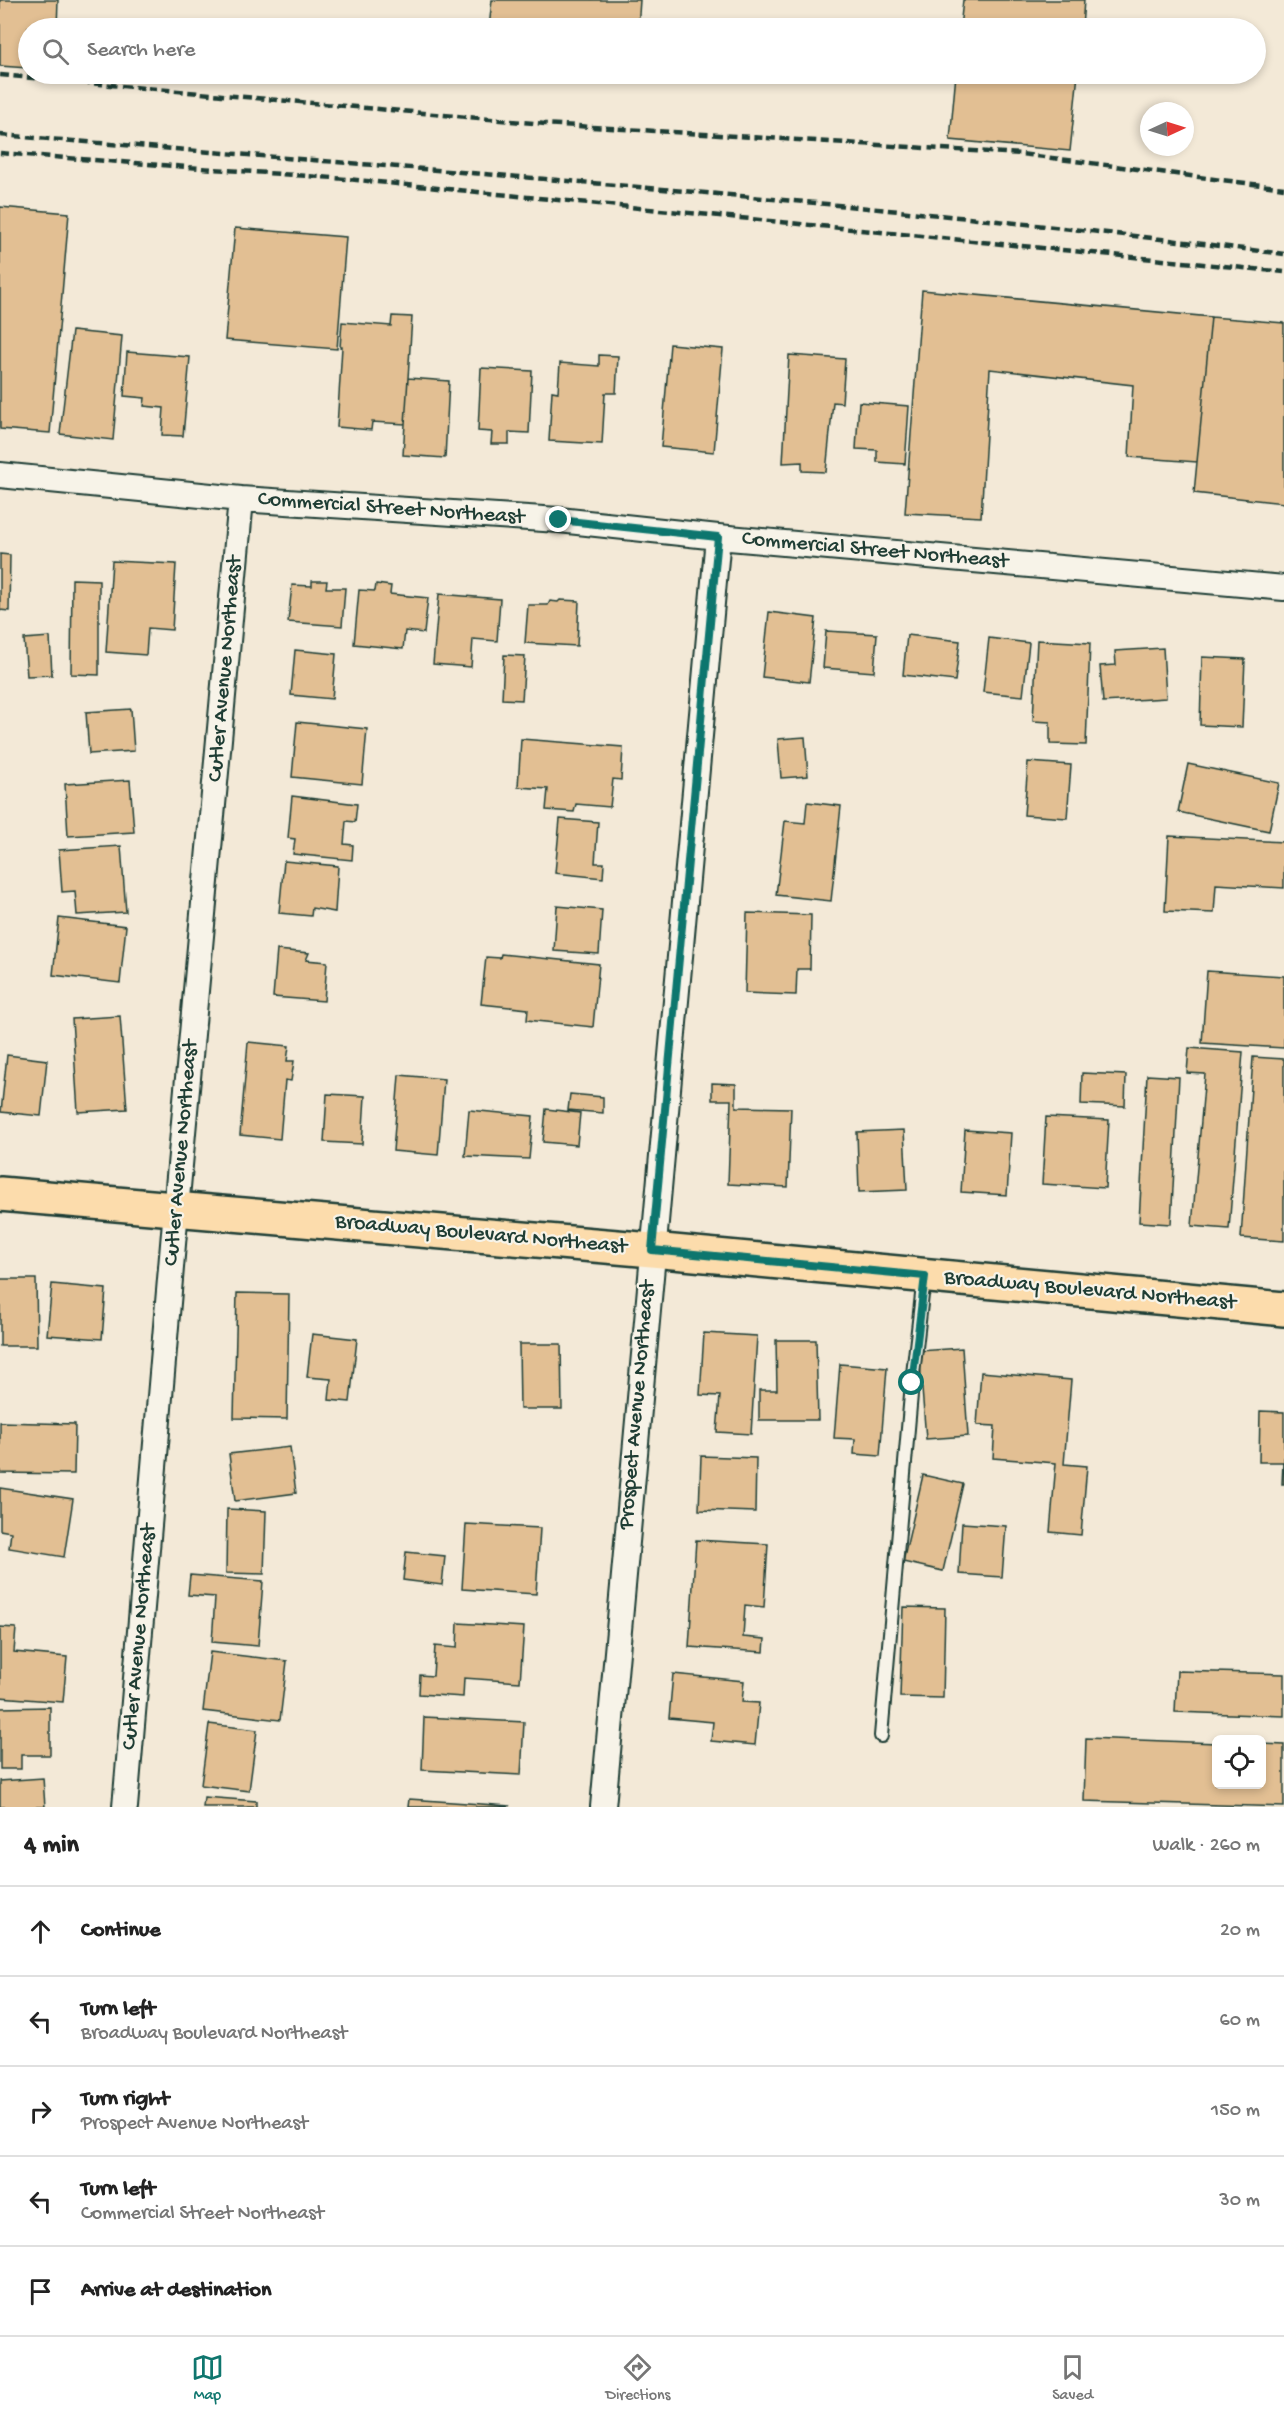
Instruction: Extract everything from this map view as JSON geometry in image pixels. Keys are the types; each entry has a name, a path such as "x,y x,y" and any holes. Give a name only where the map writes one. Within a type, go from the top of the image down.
{"main road":[{"name":"Broadway Boulevard Northeast","path":"0,1194 652,1250 1284,1310"}],"street":[{"name":"Commercial Street Northeast","path":"0,475 241,499 559,520 718,537 1284,588"},
{"name":"Cutler Avenue Northeast","path":"125,1807 176,1209 241,499"},
{"name":"Prospect Avenue Northeast","path":"603,1807 718,537"}],"lane":[{"path":"881,1736 912,1383 925,1276"}],"building":[{"path":"0,0 58,0 57,18 18,18 18,67 0,66"},
{"path":"492,0 640,0 639,18 490,18"},
{"path":"963,0 1084,0 1083,18 961,18"},
{"path":"955,84 1077,84 1070,151 950,140"},
{"path":"0,207 69,213 50,433 0,429"},
{"path":"235,228 346,237 337,349 225,340"},
{"path":"922,290 1211,317 1197,462 1129,457 1133,385 990,369 981,517 905,513"},
{"path":"392,316 412,317 405,424 372,422 371,430 337,427 342,322 391,326"},
{"path":"1211,317 1284,323 1284,503 1194,493"},
{"path":"72,331 122,336 113,440 60,434"},
{"path":"670,344 723,349 714,452 661,447"},
{"path":"127,352 190,357 183,436 162,435 164,408 144,406 145,398 124,396"},
{"path":"599,355 618,356 616,393 605,393 602,444 549,441 552,391 558,392 560,363 599,366"},
{"path":"789,355 845,359 842,403 833,402 826,472 802,471 802,462 783,463"},
{"path":"481,368 532,371 529,433 509,432 509,444 491,444 492,432 478,431"},
{"path":"408,378 449,381 445,458 403,455"},
{"path":"859,402 909,406 905,464 877,462 877,450 856,449"},
{"path":"0,554 10,555 9,611 0,610"},
{"path":"112,561 176,564 172,630 148,628 146,655 106,652"},
{"path":"72,579 99,580 99,675 71,674"},
{"path":"312,581 327,581 326,588 345,588 342,626 288,622 292,585 312,586"},
{"path":"376,584 391,586 390,594 428,598 424,633 405,631 403,649 354,644 359,590 375,591"},
{"path":"439,594 500,599 497,641 473,639 471,667 433,664"},
{"path":"550,601 579,601 577,646 525,643 528,605 548,605"},
{"path":"769,612 816,618 809,682 762,677"},
{"path":"826,631 877,634 874,672 823,668"},
{"path":"907,635 960,641 955,681 903,675"},
{"path":"50,637 52,675 27,676 24,639"},
{"path":"989,638 1029,643 1023,696 983,692"},
{"path":"1037,640 1090,643 1086,745 1050,744 1050,722 1033,721"},
{"path":"1163,648 1166,698 1103,702 1100,666 1116,665 1115,651"},
{"path":"295,650 336,654 332,699 291,695"},
{"path":"504,655 525,656 522,700 502,699"},
{"path":"1202,657 1245,659 1242,727 1200,725"},
{"path":"131,709 134,751 89,754 86,712"},
{"path":"297,722 367,729 362,784 292,777"},
{"path":"805,737 808,776 781,778 778,739"},
{"path":"521,739 623,747 621,780 613,779 610,807 576,804 574,812 546,810 548,789 518,787"},
{"path":"1028,762 1071,765 1067,818 1024,815"},
{"path":"1188,764 1279,783 1269,831 1178,812"},
{"path":"130,780 134,832 68,836 65,784"},
{"path":"292,796 357,804 355,822 346,821 344,844 353,845 352,860 293,854 295,839 288,838"},
{"path":"807,802 841,806 831,901 776,895 785,821 805,823"},
{"path":"560,819 598,822 595,863 604,863 603,878 555,873"},
{"path":"1169,836 1284,842 1284,888 1216,884 1214,913 1165,911"},
{"path":"121,846 126,912 77,915 75,891 62,892 59,850"},
{"path":"284,861 338,866 335,912 312,908 311,916 279,913"},
{"path":"557,906 602,910 599,954 554,951"},
{"path":"747,913 811,915 810,969 797,969 796,995 745,993"},
{"path":"59,918 126,926 120,983 53,975"},
{"path":"277,950 309,953 306,960 327,962 324,1001 273,997"},
{"path":"501,954 599,964 593,1027 527,1020 528,1009 481,1004 486,957 500,958"},
{"path":"1207,971 1284,976 1284,1048 1202,1043"},
{"path":"120,1016 127,1109 78,1112 72,1019"},
{"path":"248,1042 289,1046 287,1061 294,1061 291,1081 285,1080 280,1139 240,1135"},
{"path":"1189,1048 1243,1052 1229,1229 1192,1226 1205,1074 1187,1073"},
{"path":"7,1055 47,1060 41,1116 1,1112"},
{"path":"1253,1057 1284,1059 1284,1241 1241,1238"},
{"path":"1082,1073 1126,1075 1125,1106 1081,1104"},
{"path":"399,1075 444,1079 438,1155 393,1151"},
{"path":"1147,1075 1179,1077 1171,1224 1139,1222"},
{"path":"712,1083 736,1084 736,1107 791,1108 788,1187 728,1184 731,1100 712,1100"},
{"path":"327,1094 365,1096 362,1144 324,1142"},
{"path":"570,1094 603,1097 603,1113 568,1110"},
{"path":"546,1109 580,1113 577,1145 543,1142"},
{"path":"469,1110 533,1116 529,1159 465,1156"},
{"path":"1046,1117 1109,1120 1105,1188 1042,1184"},
{"path":"904,1130 907,1190 859,1192 857,1132"},
{"path":"965,1130 1011,1133 1007,1195 961,1192"},
{"path":"0,1279 36,1279 37,1346 0,1346"},
{"path":"52,1284 106,1289 102,1339 47,1335"},
{"path":"237,1293 289,1294 287,1419 234,1418"},
{"path":"704,1333 757,1336 751,1434 717,1432 720,1396 700,1395"},
{"path":"312,1334 357,1339 350,1402 329,1400 331,1379 307,1377"},
{"path":"776,1340 816,1340 818,1420 759,1420 759,1390 777,1390"},
{"path":"519,1344 561,1344 562,1409 520,1409"},
{"path":"962,1348 968,1436 926,1439 919,1351"},
{"path":"840,1364 887,1368 880,1456 854,1454 855,1439 834,1438"},
{"path":"981,1372 1071,1380 1064,1464 1087,1466 1081,1535 1050,1532 1056,1463 993,1458 995,1426 977,1425"},
{"path":"1260,1411 1284,1412 1284,1484 1282,1484 1283,1462 1259,1462"},
{"path":"0,1422 75,1424 74,1474 0,1473"},
{"path":"290,1447 296,1493 235,1501 229,1454"},
{"path":"701,1456 756,1458 755,1512 699,1510"},
{"path":"923,1475 963,1484 943,1571 903,1562"},
{"path":"0,1488 73,1499 64,1557 9,1548 11,1532 0,1530"},
{"path":"227,1509 266,1511 264,1574 226,1573"},
{"path":"962,1523 1006,1526 1002,1577 959,1574"},
{"path":"466,1524 540,1528 536,1594 462,1589"},
{"path":"696,1540 768,1544 764,1607 745,1605 743,1637 765,1639 764,1652 689,1647"},
{"path":"406,1552 445,1556 442,1585 403,1580"},
{"path":"190,1575 263,1581 258,1646 212,1642 215,1597 188,1595"},
{"path":"903,1607 945,1608 943,1698 900,1697"},
{"path":"458,1623 524,1627 520,1682 464,1678 463,1697 419,1694 420,1675 433,1676 435,1646 457,1648"},
{"path":"0,1627 16,1628 14,1652 67,1657 63,1702 0,1697"},
{"path":"210,1652 287,1661 280,1720 203,1711"},
{"path":"1177,1671 1284,1674 1284,1716 1175,1712"},
{"path":"673,1674 744,1681 742,1702 759,1703 755,1745 711,1741 713,1722 669,1718"},
{"path":"50,1707 50,1755 21,1755 21,1769 0,1769 0,1708"},
{"path":"424,1717 524,1722 521,1775 422,1770"},
{"path":"209,1724 257,1730 249,1791 201,1785"},
{"path":"1086,1738 1212,1743 1212,1789 1266,1789 1266,1744 1284,1745 1284,1807 1084,1801"},
{"path":"43,1778 45,1807 0,1807 0,1781"},
{"path":"204,1797 256,1801 256,1807 203,1807"},
{"path":"409,1799 509,1806 408,1807"}],"railway":[{"path":"0,75 18,77"},
{"path":"100,84 545,124 1021,154 1284,188"},
{"path":"0,135 803,202 1284,254"},
{"path":"0,153 347,179 1284,272"}],"route":[{"path":"559,520 718,537 652,1250 925,1276 918,1317 912,1383"}]}
